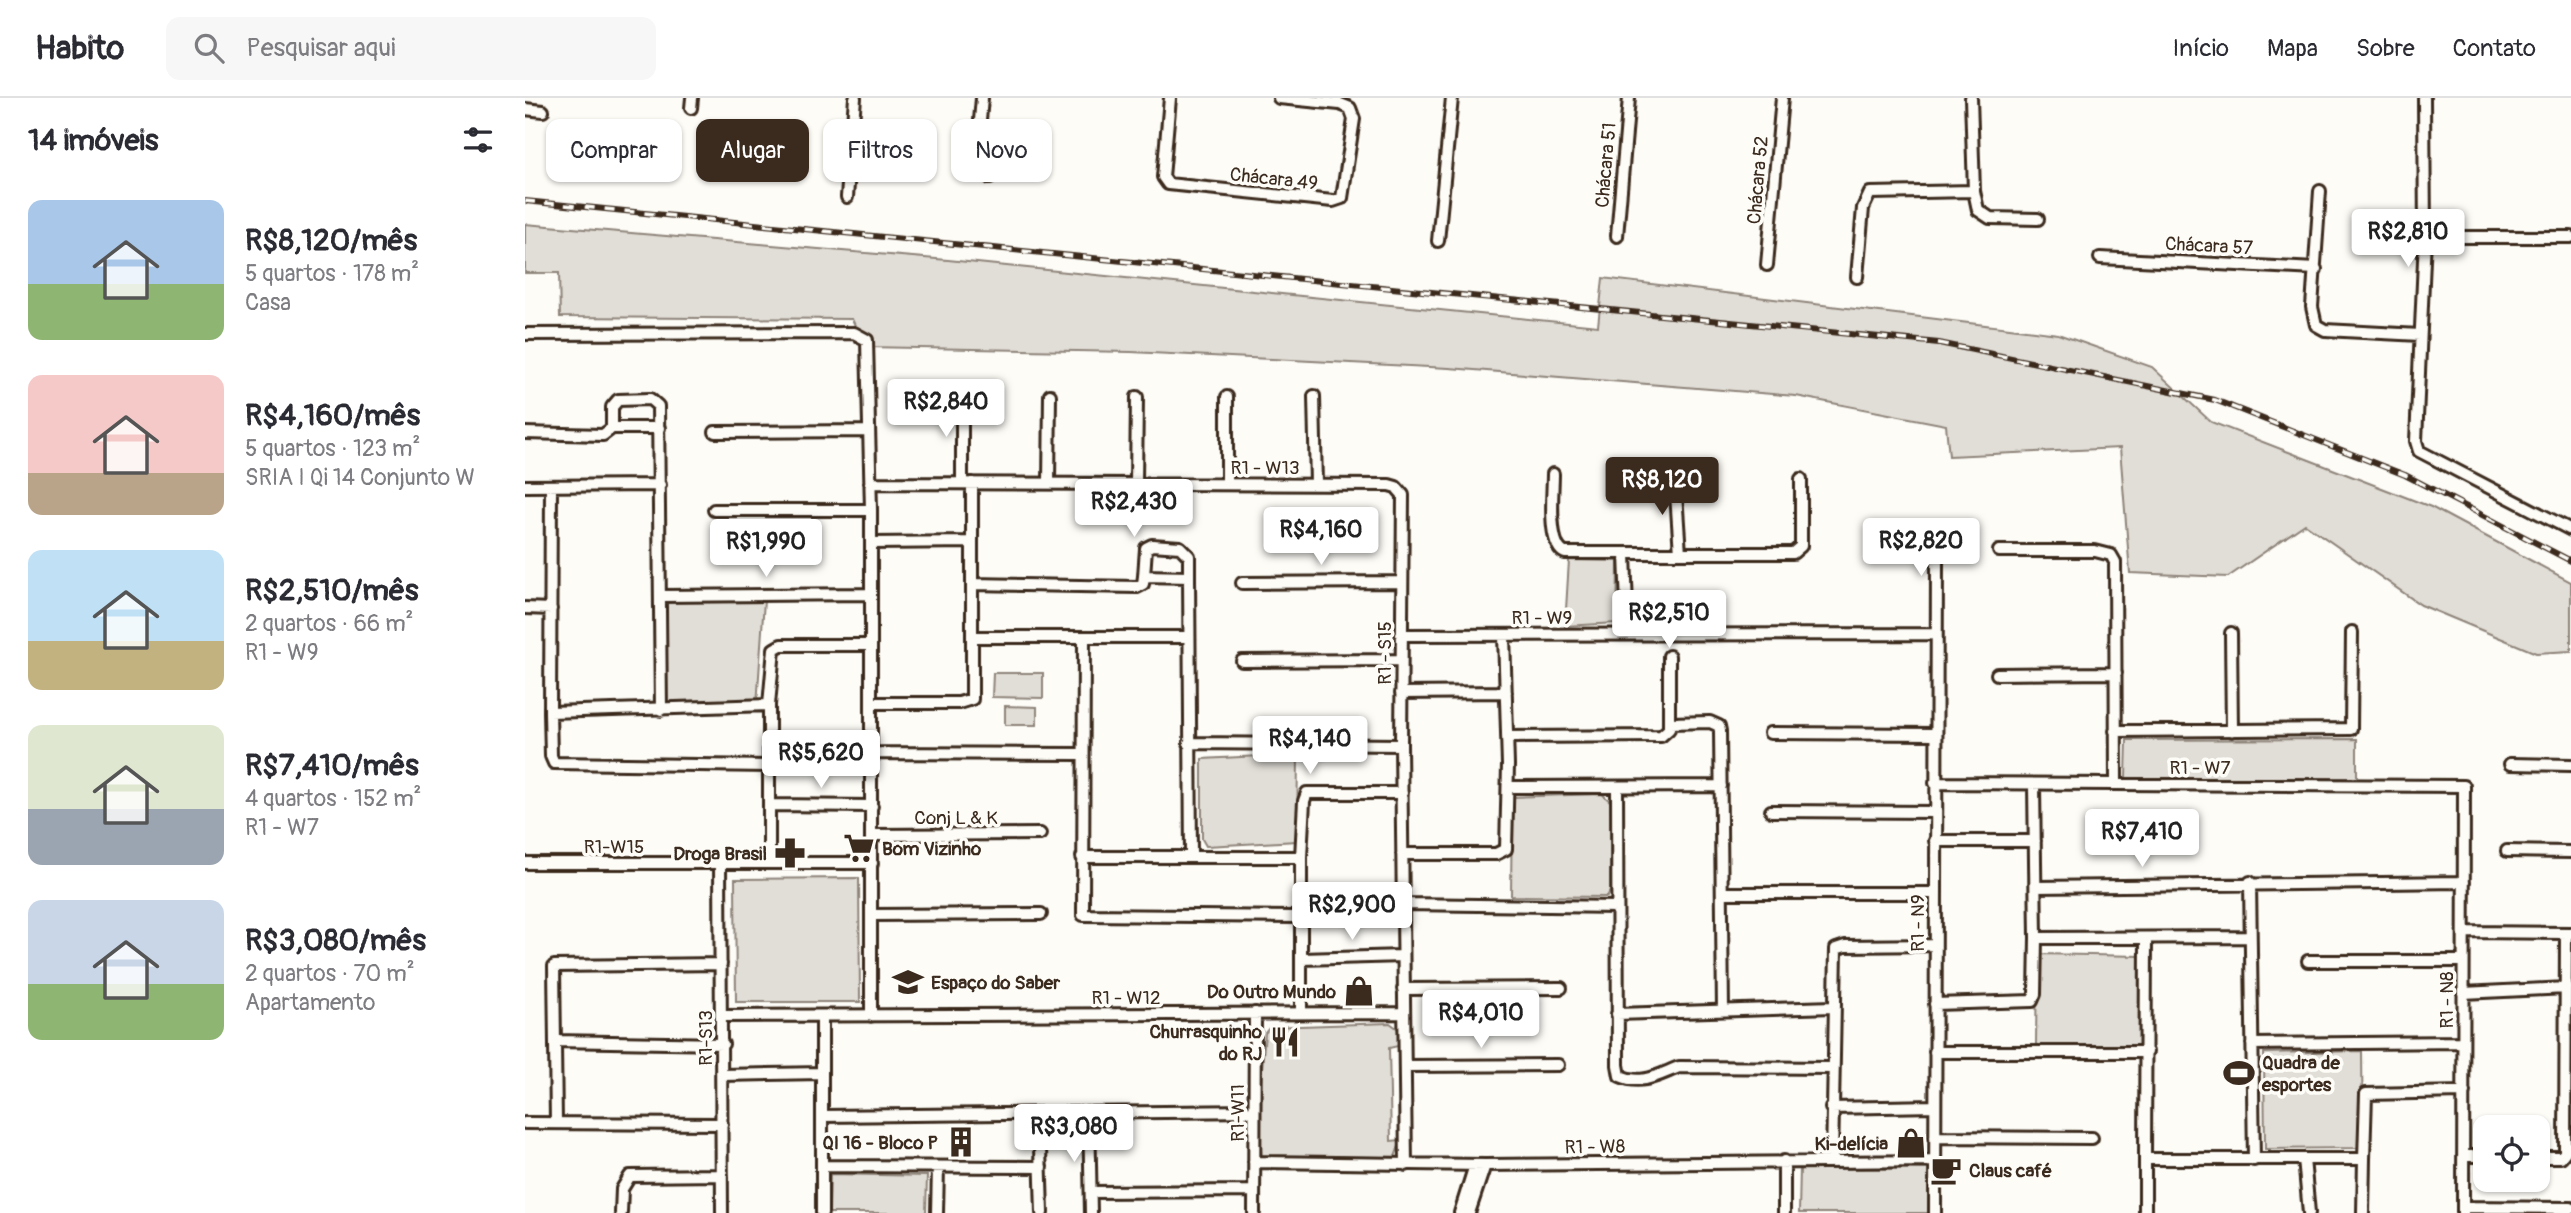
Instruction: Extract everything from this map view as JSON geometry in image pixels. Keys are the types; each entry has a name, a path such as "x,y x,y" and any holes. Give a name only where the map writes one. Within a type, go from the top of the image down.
{"street":[{"path":"847,197 855,98"},
{"path":"980,119 982,98"},
{"name":"Chácara 49","path":"1170,98 1163,177 1168,184 1333,201 1342,198 1354,119 1350,108 1340,104 1279,98"},
{"path":"1438,241 1452,98"},
{"name":"Chácara 51","path":"1617,236 1629,98"},
{"name":"Chácara 52","path":"1767,265 1782,98"},
{"path":"1971,98 1976,205 1983,215 1990,218 2038,219"},
{"path":"2424,98 2425,237 2416,441 2419,451 2571,530"},
{"path":"525,109 543,111"},
{"path":"1857,277 1863,208 1870,193 1974,191"},
{"path":"2320,191 2313,319 2319,328 2420,335"},
{"path":"2425,237 2571,237"},
{"name":"Chácara 57","path":"2101,258 2316,269"},
{"path":"525,334 860,334 868,344 871,510 871,1016"},
{"path":"871,703 969,701 973,695 972,542 962,395"},
{"path":"1049,483 1050,395"},
{"path":"1314,396 1316,484"},
{"path":"1136,483 1137,397"},
{"path":"1227,397 1227,484"},
{"path":"612,428 615,402 654,401 659,428 661,710"},
{"path":"525,433 603,435 612,428 659,428"},
{"path":"715,432 869,431"},
{"path":"1553,474 1554,541 1560,551 1625,554 1796,552 1801,545 1801,479"},
{"path":"1675,479 1679,553"},
{"name":"R1 - W13","path":"870,483 1389,485"},
{"path":"525,486 660,485"},
{"name":"R1 - S15","path":"1389,485 1396,487 1403,495 1401,745 1406,1165"},
{"path":"551,486 550,712 551,756 554,763 770,766"},
{"path":"714,510 871,510"},
{"name":"R1 - N9","path":"1889,539 1924,539 1934,545 1937,555 1935,1213"},
{"path":"871,544 972,542"},
{"path":"972,584 1136,587 1141,586 1145,552 1152,545 1184,548 1189,556 1191,857"},
{"path":"1999,551 2095,551 2111,555 2116,570 2116,784"},
{"path":"1625,554 1628,634"},
{"path":"1144,576 1189,576"},
{"path":"1241,583 1401,582"},
{"path":"661,596 871,594"},
{"path":"525,608 551,609"},
{"path":"2115,731 2351,729 2352,632"},
{"path":"2231,633 2232,731"},
{"name":"R1 - W9","path":"1401,635 1936,634"},
{"path":"1402,854 1502,853 1508,843 1504,635"},
{"path":"972,637 1189,637"},
{"path":"1084,637 1083,915 1301,917"},
{"path":"769,863 769,705 776,646 871,645"},
{"path":"1507,737 1657,738 1665,733 1669,723 1669,656"},
{"path":"1242,661 1401,660"},
{"path":"1997,674 2116,673"},
{"path":"1401,693 1506,692"},
{"path":"550,712 769,705"},
{"path":"1669,723 1710,722 1719,726 1723,1011"},
{"path":"1770,733 1935,734"},
{"path":"1189,743 1401,745"},
{"path":"872,753 1082,754"},
{"path":"2510,764 2571,765"},
{"name":"R1 - W7","path":"1935,783 2464,786"},
{"path":"1934,1004 2032,1001 2035,994 2036,938 2034,785"},
{"path":"1508,787 1721,786"},
{"name":"R1 - N8","path":"2463,1210 2464,786"},
{"path":"1617,787 1618,1065 1623,1078 1658,1078 1679,1067 1832,1068"},
{"path":"1301,1013 1301,857 1304,801 1307,793 1402,793"},
{"path":"770,805 872,806"},
{"path":"1771,811 1935,811"},
{"name":"Conj L & K","path":"872,835 1040,834"},
{"path":"1935,841 2035,841"},
{"path":"2507,851 2571,852"},
{"path":"1082,857 1301,857"},
{"name":"R1-W15","path":"525,863 872,863"},
{"name":"R1-S13","path":"720,863 723,1016 722,1213"},
{"path":"2036,887 2250,882 2464,882"},
{"path":"2250,882 2254,1160"},
{"path":"1721,893 1935,893"},
{"path":"1403,904 1617,907"},
{"path":"872,915 1041,914"},
{"path":"2464,932 2569,933 2566,988 2569,1089 2565,1154 2550,1156"},
{"path":"2036,938 2250,936"},
{"path":"2145,1213 2146,937"},
{"path":"1832,1162 1835,953 1840,947 1935,945"},
{"path":"1302,959 1403,956"},
{"path":"2308,961 2463,961"},
{"path":"556,1122 554,966 721,964"},
{"path":"1403,989 1561,988"},
{"path":"2463,993 2566,988"},
{"path":"1617,1014 1833,1007"},
{"name":"R1-W11","path":"1254,1213 1255,1013"},
{"name":"R1 - W12","path":"723,1016 1403,1013"},
{"path":"822,1016 822,1213"},
{"path":"555,1041 723,1044"},
{"path":"2252,1044 2463,1042"},
{"path":"1935,1052 2147,1052"},
{"path":"1405,1066 1558,1065"},
{"path":"722,1075 822,1073"},
{"path":"2363,1213 2366,1094 2464,1092"},
{"path":"1831,1108 1935,1106"},
{"path":"822,1116 1254,1111"},
{"path":"1089,1114 1091,1213"},
{"path":"1039,1115 1042,1213"},
{"path":"525,1123 722,1124"},
{"path":"1935,1136 2092,1138"},
{"path":"2464,1156 2473,1156"},
{"path":"2145,1159 2364,1158"},
{"path":"2304,1159 2309,1213"},
{"path":"1784,1161 1784,1213"},
{"name":"R1 - W8","path":"1254,1162 1480,1165 1935,1161"},
{"path":"1460,1213 1480,1165"},
{"path":"1469,1213 1480,1165"},
{"path":"823,1166 1041,1167"},
{"path":"937,1213 938,1167"},
{"path":"621,1213 622,1189 630,1176 722,1175"},
{"path":"1091,1192 1254,1191"},
{"path":"2463,1210 2571,1208"}],"shaded area":[{"path":"525,224 948,260 1598,326 1603,278 2058,334 2152,367 2211,422 2431,507 2571,582 2571,651 2536,653 2421,605 2305,524 2228,577 2130,573 2120,448 1949,456 1946,425 1796,396 1449,368 1131,352 865,347 852,319 560,317 559,273 525,273"},
{"path":"1569,560 1618,561 1617,623 1565,626"},
{"path":"662,595 764,600 757,706 659,701"},
{"path":"993,673 1043,673 1043,698 992,697"},
{"path":"1005,706 1037,707 1037,725 1005,725"},
{"path":"2357,739 2357,778 2126,778 2127,740"},
{"path":"1298,754 1297,841 1206,846 1202,839 1202,759"},
{"path":"1602,794 1611,802 1610,891 1607,897 1511,896 1512,797"},
{"path":"859,878 860,1002 736,1002 735,879"},
{"path":"2037,954 2142,956 2140,1047 2036,1045"},
{"path":"1390,1023 1398,1029 1398,1046 1389,1048 1391,1141 1401,1140 1395,1157 1262,1159 1258,1118 1265,1033 1270,1027"},
{"path":"2362,1051 2363,1148 2265,1149 2264,1053"},
{"path":"1800,1168 1929,1169 1929,1213 1799,1213"},
{"path":"830,1174 927,1176 926,1213 829,1213"}],"railway":[{"path":"525,201 1939,343 2215,400 2405,475 2571,561"}],"place":[{"name":"Bom Vizinho","path":"859,848"},
{"name":"Droga Brasil","path":"790,853"},
{"name":"Espaço do Saber","path":"908,982"},
{"name":"Do Outro Mundo","path":"1359,991"},
{"name":"Churrasquinho do RJ","path":"1285,1042"},
{"name":"Quadra de esportes","path":"2239,1073"},
{"name":"QI 16 - Bloco P","path":"961,1142"},
{"name":"Ki-delícia","path":"1911,1143"},
{"name":"Claus café","path":"1946,1170"}]}
